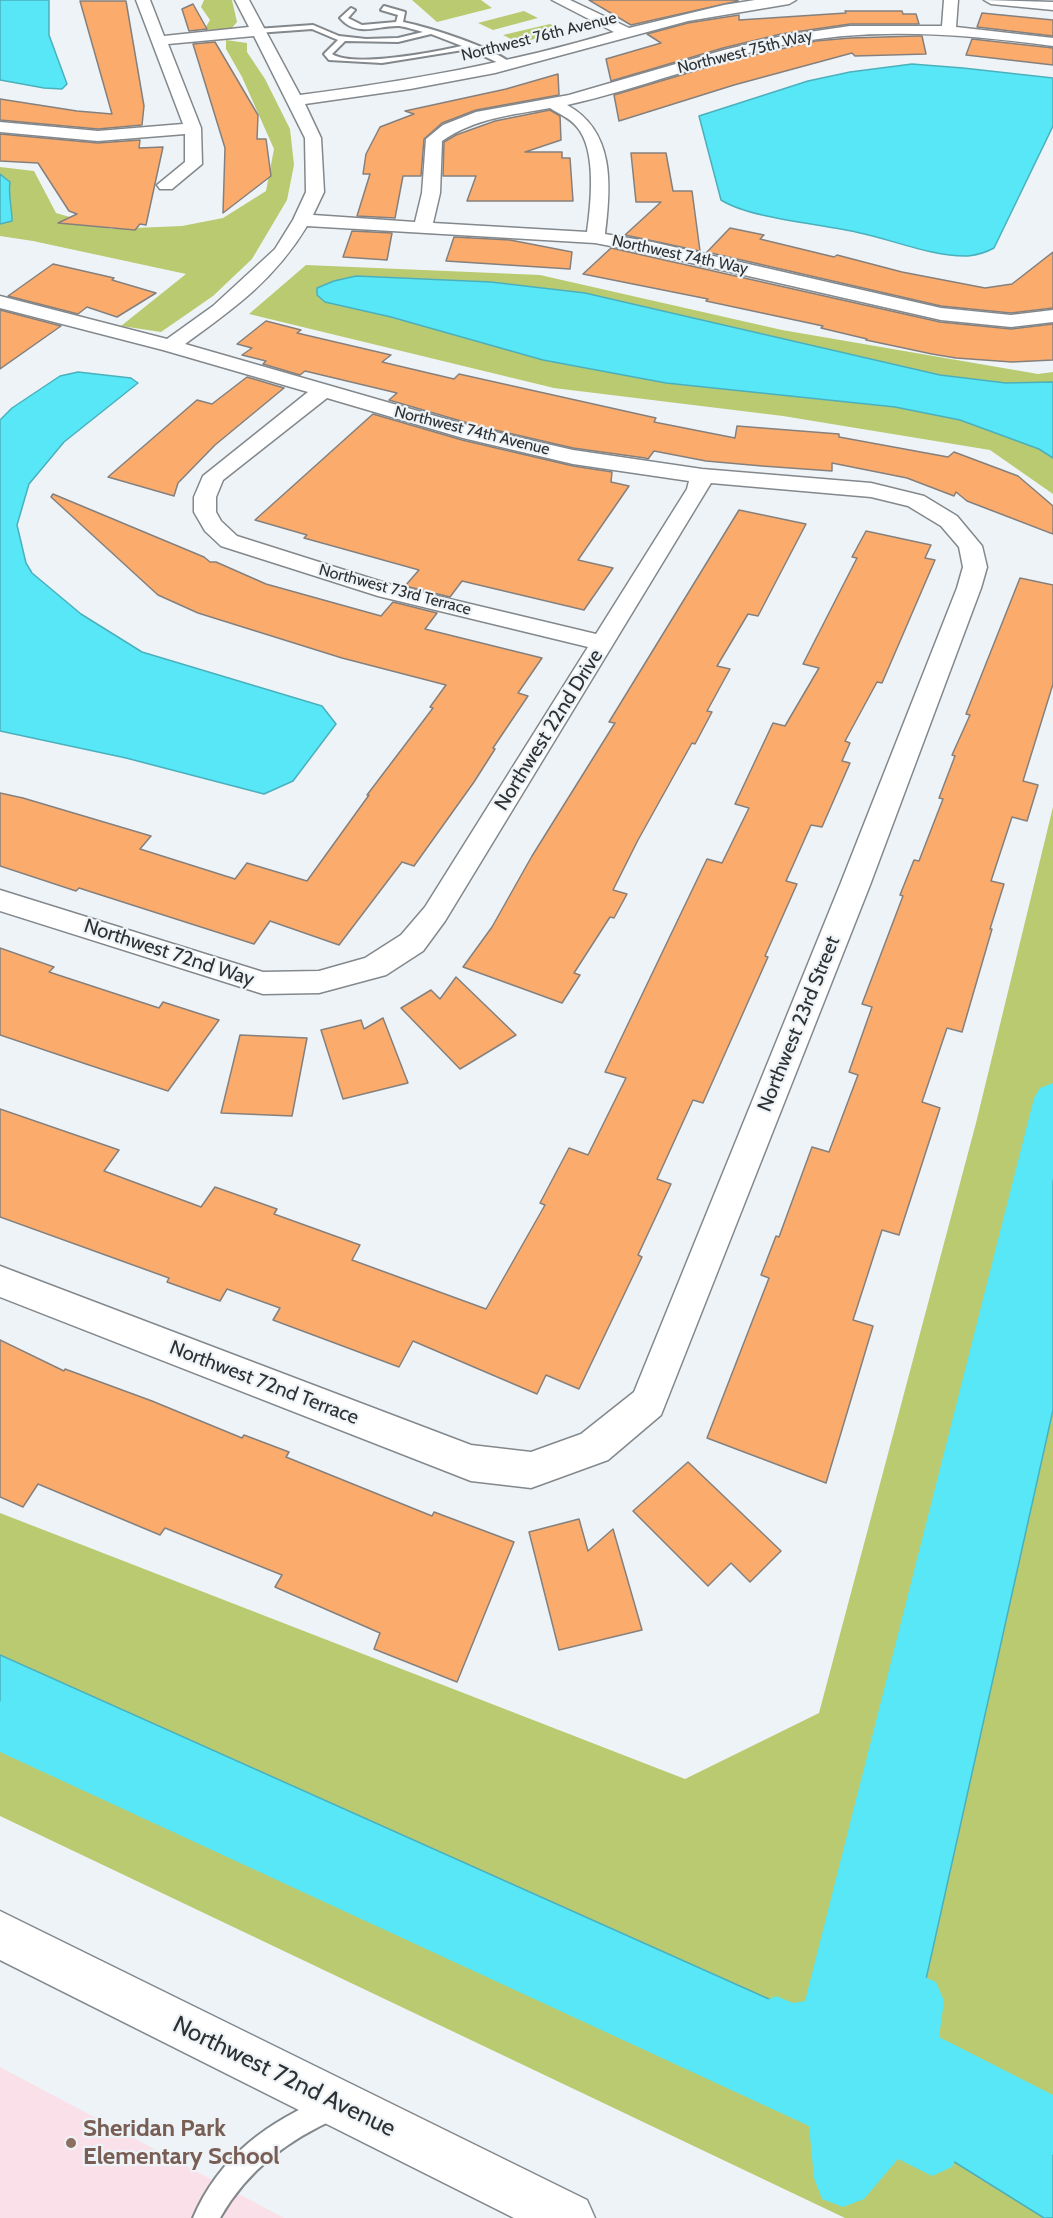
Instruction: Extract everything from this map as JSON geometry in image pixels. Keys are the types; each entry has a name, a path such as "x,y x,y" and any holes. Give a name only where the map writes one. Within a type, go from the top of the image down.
{"street":[{"path":"143,0 193,128 194,164 166,184"},
{"path":"170,346 220,310 259,276 282,252 302,220 315,192 313,138 242,0"},
{"path":"559,0 627,33"},
{"name":"Northwest 76th Avenue","path":"295,100 404,86 510,65 687,17 747,5 789,0"},
{"path":"949,29 951,0"},
{"path":"991,0 1053,6"},
{"name":"Northwest 75th Way","path":"423,227 431,193 434,139 445,130 477,117 552,103 784,39 863,30 949,29 1053,42"},
{"path":"158,40 257,31"},
{"path":"552,103 584,124 591,139 600,182 595,238"},
{"path":"0,127 98,136 193,128"},
{"name":"Northwest 74th Way","path":"302,220 595,238 652,248 941,314 995,321 1018,321 1053,316"},
{"name":"Northwest 74th Avenue","path":"0,302 170,346 471,433 573,457 702,476 871,490 916,501 949,521"},
{"name":"Northwest 73rd Terrace","path":"323,391 214,476 205,492 204,509 208,524 229,541 387,591 603,643"},
{"name":"Northwest 22nd Drive","path":"375,967 412,943 435,914 698,489 702,476"},
{"name":"Northwest 23rd Street","path":"531,1470 594,1448 648,1402 855,885 969,588 975,567 970,546 949,521"},
{"name":"Northwest 72nd Way","path":"0,900 264,983 319,982 375,967"},
{"name":"Northwest 72nd Terrace","path":"0,1281 471,1463 531,1470"},
{"name":"Northwest 72nd Avenue","path":"0,1935 569,2218"}],"lane":[{"path":"384,8 402,14 399,24"},
{"path":"346,21 346,15 351,10"},
{"path":"335,23 346,21 367,27 399,24 432,32 510,65"},
{"path":"257,31 324,25"},
{"path":"313,27 342,39 398,40 432,32"},
{"path":"342,39 328,54 328,58 382,60 425,56 471,47"},
{"path":"206,2218 235,2173 268,2141 294,2124 340,2104"}],"shaded area":[{"name":"Sheridan Park Elementary School","path":"0,2067 284,2218 0,2218"}],"green space":[{"path":"204,0 232,0 237,22 231,29 204,30 210,20 201,7"},
{"path":"412,0 481,0 492,8 437,22"},
{"path":"524,11 538,18 493,30 478,23"},
{"path":"550,24 565,31 519,43 503,35"},
{"path":"226,40 247,43 247,52 265,79 290,129 294,165 287,200 252,259 213,296 161,332 121,326 186,274 0,236 0,167 34,171 56,213 111,229 182,226 223,218 266,191 274,149 242,77 226,49"},
{"path":"306,265 540,275 782,330 1038,374 1053,372 1053,494 990,450 783,416 554,388 249,314"},
{"path":"1053,807 1053,2218 845,2218 0,1816 0,1513 685,1779 819,1713 976,1123"}],"water":[{"path":"0,0 49,0 49,35 67,84 62,89 0,80"},
{"path":"912,64 1053,78 1053,126 994,248 981,254 968,256 941,254 860,233 750,212 721,200 699,116 808,81 850,72"},
{"path":"0,174 10,182 12,221 0,224"},
{"path":"356,276 491,282 585,293 940,375 1006,383 1053,382 1053,458 1039,449 960,420 895,407 666,383 543,360 391,317 325,302 317,295 317,288"},
{"path":"78,372 131,378 138,383 64,442 29,484 17,525 26,563 32,573 81,614 142,652 322,706 336,724 293,781 264,794 126,758 0,731 0,420 12,408 60,376"},
{"path":"1053,1098 1053,1410 910,2051 1053,2126 1053,2218 1044,2218 892,2123 843,2178 835,2109 0,1726 0,1655 827,2025"}],"building":[{"path":"589,0 738,0 738,1 631,25"},
{"path":"80,1 126,1 144,106 142,125 98,129 0,120 0,99 112,114"},
{"path":"193,4 207,29 189,31 182,9"},
{"path":"845,11 902,11 903,14 916,14 919,24 850,24 781,34 723,48 611,81 606,59 661,43 647,34 688,23 739,15 739,20 846,13"},
{"path":"982,13 1053,20 1053,36 977,27"},
{"path":"922,36 926,54 855,56 852,53 734,85 619,121 614,95 728,61 816,41"},
{"path":"972,39 1053,48 1053,65 966,55"},
{"path":"215,42 258,115 257,139 266,139 271,176 223,213 225,148 193,44"},
{"path":"558,74 559,95 476,110 442,123 424,139 421,176 403,176 395,218 357,216 370,174 363,174 366,154 380,127 414,114 405,111 506,89"},
{"path":"550,110 560,116 561,140 525,152 562,152 562,158 570,158 573,201 467,201 476,176 443,176 444,142 456,135 495,121"},
{"path":"0,134 98,143 140,140 139,148 163,147 146,225 140,224 135,230 58,223 77,214 69,211 38,163 0,161"},
{"path":"631,153 666,153 673,191 692,191 700,251 625,235 661,202 636,202"},
{"path":"730,228 764,235 760,239 834,257 837,255 902,272 985,288 1012,284 1053,252 1053,308 1011,313 941,306 707,252"},
{"path":"352,231 392,233 387,260 343,257"},
{"path":"454,237 510,240 572,252 570,269 446,261"},
{"path":"611,248 940,322 1011,329 1053,324 1053,360 1012,362 932,354 866,340 821,328 823,326 706,301 708,299 583,274"},
{"path":"53,264 114,278 112,280 156,293 117,317 87,307 78,314 8,296"},
{"path":"0,310 61,326 0,369"},
{"path":"266,321 301,330 297,333 391,355 382,362 454,379 459,374 656,418 654,422 735,438 737,426 839,434 839,437 948,457 954,452 1018,476 1053,506 1053,534 967,501 956,492 954,496 907,478 832,463 832,471 706,461 654,451 648,459 573,448 478,426 389,400 397,393 305,371 300,375 263,364 266,361 242,355 252,348 237,344"},
{"path":"247,377 284,388 215,445 178,483 174,496 108,477 197,400 212,404"},
{"path":"373,414 462,440 573,466 612,472 611,482 629,486 578,560 613,568 584,610 462,581 450,597 405,586 419,570 304,538 307,535 255,520"},
{"path":"53,494 266,584 381,616 393,602 437,613 425,629 542,658 518,693 528,696 493,748 495,749 474,782 414,866 402,862 339,945 270,921 254,944 79,888 76,891 0,866 0,793 151,836 140,849 235,879 247,863 307,881 369,795 367,795 433,708 430,707 446,685 342,658 198,613 158,595 51,497"},
{"path":"739,510 806,524 758,616 748,614 717,666 730,669 707,711 712,712 638,840 613,890 627,894 614,918 610,917 574,973 580,975 562,1003 463,967 492,927 532,856 615,723 609,722"},
{"path":"866,531 931,545 925,558 935,560 882,683 877,682 845,741 850,743 842,761 850,763 822,827 811,825 786,881 797,884 765,956 768,957 703,1103 693,1100 657,1179 671,1184 638,1255 642,1257 579,1389 546,1375 537,1394 413,1341 399,1367 273,1320 280,1308 227,1289 220,1301 167,1282 169,1278 0,1217 0,1109 119,1150 104,1171 201,1207 215,1187 277,1209 274,1214 360,1245 352,1260 486,1309 545,1205 540,1203 569,1148 588,1155 626,1078 605,1072 707,859 722,863 749,808 735,804 773,723 785,726 819,668 803,664 857,558 852,557"},
{"path":"1020,578 1053,585 1053,684 1023,781 1038,785 1027,821 1012,817 991,881 1004,884 962,1032 947,1028 922,1102 940,1108 899,1235 882,1230 853,1320 873,1326 826,1483 707,1438 769,1278 761,1275 776,1236 779,1237 812,1147 829,1152 858,1075 849,1072 872,1007 862,1004 903,896 900,895 914,860 919,861 943,799 939,798 955,756 952,755 970,715 966,714"},
{"path":"0,948 54,967 49,972 159,1008 163,1002 219,1020 168,1091 0,1035"},
{"path":"456,977 516,1035 460,1069 401,1008 431,990 440,999"},
{"path":"383,1018 408,1083 343,1099 321,1030 361,1020 364,1029"},
{"path":"240,1035 307,1038 292,1116 221,1113"},
{"path":"0,1340 64,1371 65,1369 152,1401 242,1438 244,1435 289,1452 286,1457 432,1516 434,1512 514,1542 457,1682 374,1649 380,1633 275,1587 282,1575 165,1528 160,1535 38,1484 23,1507 0,1497"},
{"path":"688,1462 781,1551 750,1582 731,1563 708,1586 633,1511"},
{"path":"579,1519 588,1551 613,1529 642,1630 559,1650 529,1532"}],"waterway":[{"path":"776,2024 792,2031 827,2025 1053,1098"},
{"path":"0,1726 836,2109 843,2178 892,2123 932,2147"},
{"path":"917,2001 909,2051 1053,2126"}],"place":[{"name":"Sheridan Park Elementary School","path":"71,2143"}]}
